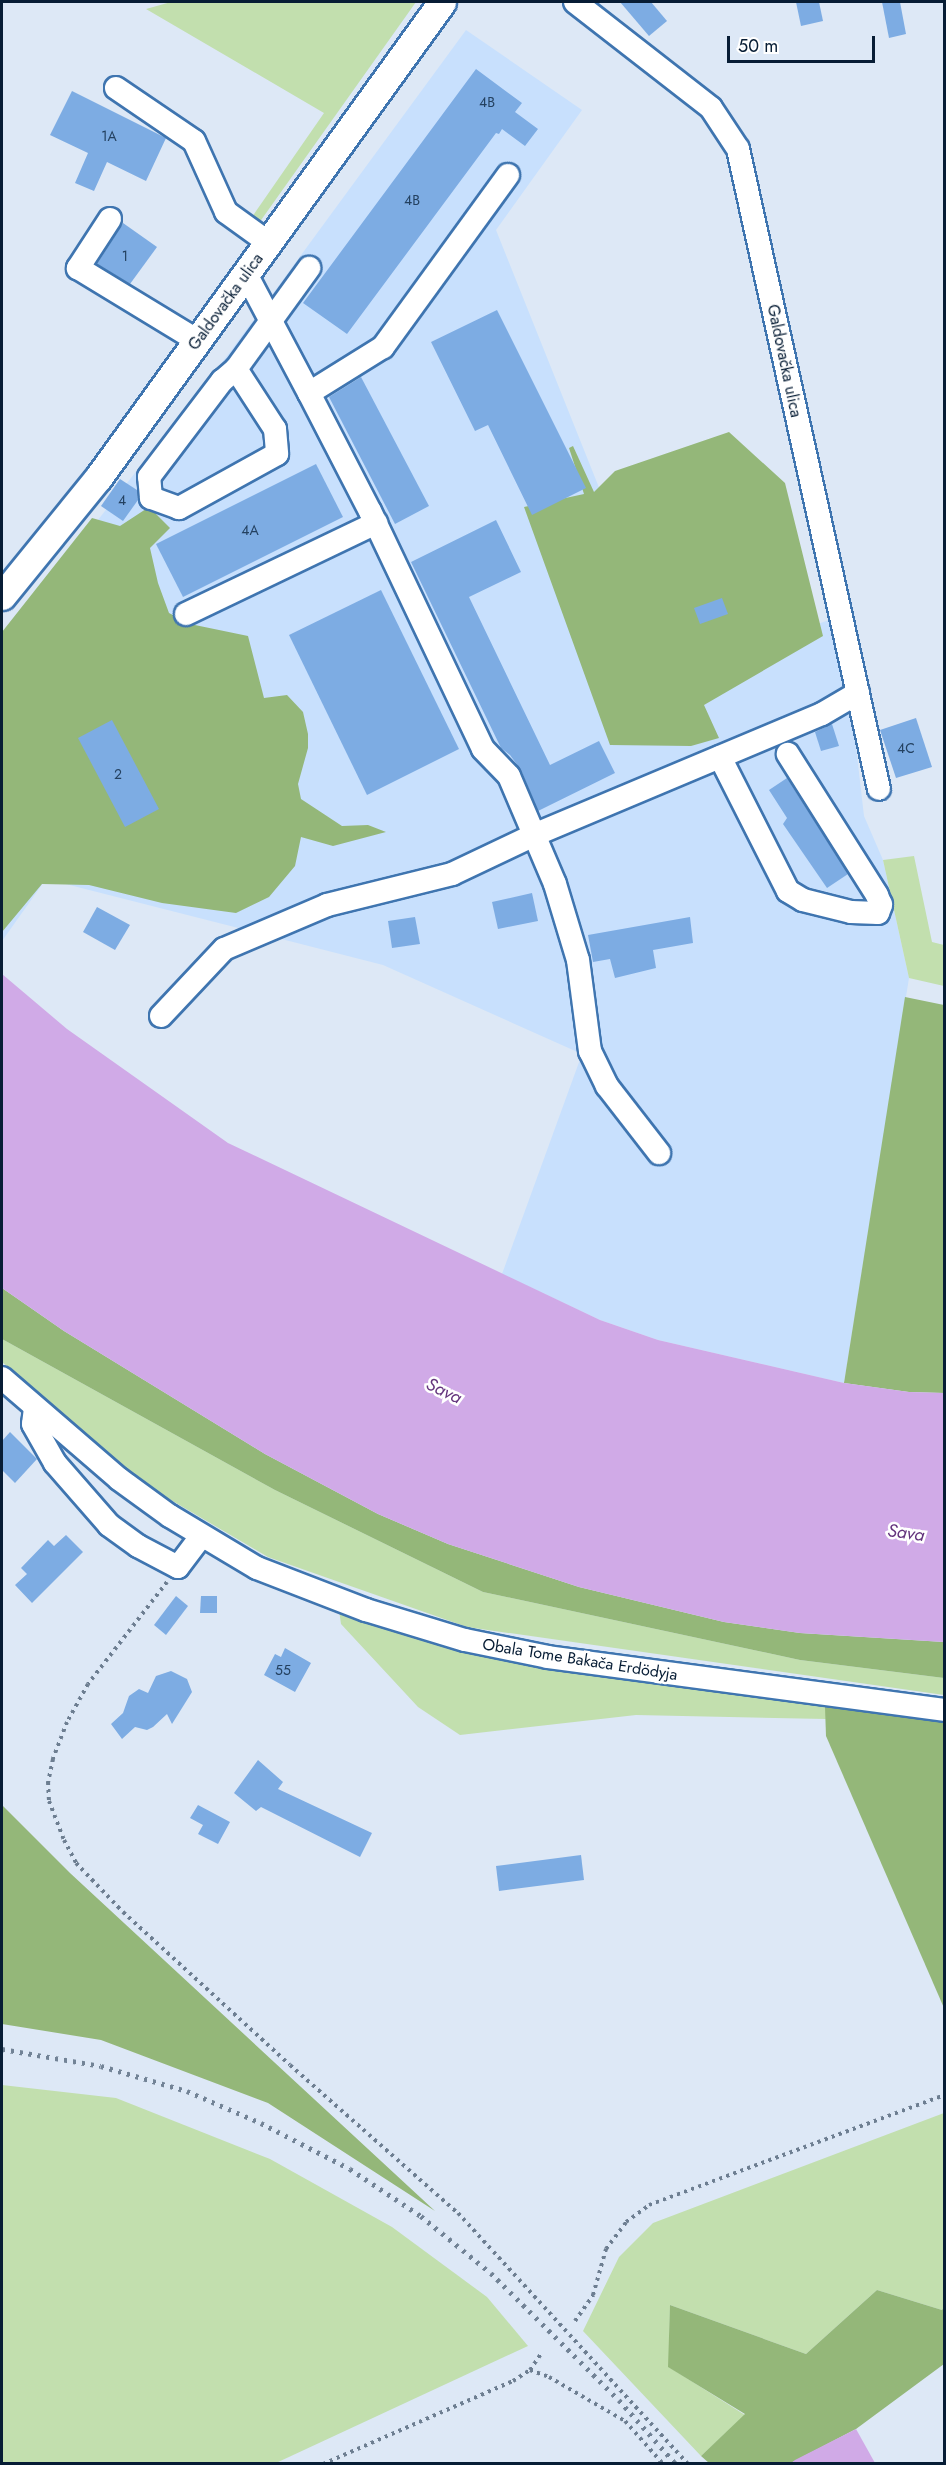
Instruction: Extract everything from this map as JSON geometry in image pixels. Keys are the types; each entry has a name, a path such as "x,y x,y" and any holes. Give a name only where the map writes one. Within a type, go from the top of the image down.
{"main road":[{"name":"Galdovačka ulica","path":"2,596 98,478 442,2"}],"street":[{"name":"Galdovačka ulica","path":"575,2 711,108 738,149 879,789"},
{"path":"116,88 194,141 226,212 269,243"},
{"path":"309,393 383,347 508,175"},
{"path":"110,219 78,268 198,341"},
{"path":"236,369 274,429 277,454 179,508 152,498 149,477 222,381 236,369 309,268"},
{"path":"246,274 376,523 483,749 509,776 555,884 578,960 590,1051 607,1086 659,1153"},
{"path":"186,614 376,523"},
{"path":"161,1016 224,949 327,905 452,874 534,835 822,714 858,693"},
{"path":"720,757 788,891 803,900 851,912 878,913 881,905 877,895 788,754"},
{"name":"Obala Tome Bakača Erdödyja","path":"2,1378 128,1485 201,1536 257,1568 305,1589 407,1624 465,1640 577,1662 945,1710"},
{"path":"35,1408 33,1424 55,1463 85,1501 109,1525 138,1546 178,1567 201,1536"}],"path":[{"path":"178,1567 88,1684 67,1722 53,1759 48,1782 49,1801 64,1840 76,1863 115,1904 219,2000 458,2213 688,2463"},
{"path":"575,2321 593,2295 606,2249 626,2222 648,2205 945,2095"},
{"path":"323,2463 513,2380 530,2370 542,2352"},
{"path":"530,2370 549,2377 625,2421 663,2463"}],"shaded area":[{"path":"466,30 582,110 496,230 674,675 832,619 864,665 852,712 864,816 883,860 909,978 844,1383 658,1340 600,1320 502,1274 582,1054 383,965 46,879 2,941 2,642 230,352"}],"green space":[{"path":"171,2 416,2 259,223 252,217 324,113 146,9"},
{"path":"729,432 785,483 823,636 704,705 719,738 691,746 610,745 524,507 584,494 569,448 573,446 594,492 615,471"},
{"path":"149,507 170,528 150,548 158,583 169,613 190,624 248,636 264,698 287,695 303,712 308,734 308,748 298,784 301,799 342,826 368,825 386,832 333,846 301,837 295,866 269,897 236,913 162,903 89,885 42,884 2,932 2,632 92,518 120,526"},
{"path":"914,856 932,942 944,945 944,986 909,978 883,860"},
{"path":"905,997 944,1005 944,1393 909,1392 844,1383"},
{"path":"2,1288 64,1331 265,1454 378,1514 448,1544 579,1587 724,1622 800,1633 944,1642 944,1678 800,1660 483,1592 275,1490 2,1339"},
{"path":"2,1339 275,1490 483,1592 800,1660 944,1678 944,1695 467,1627 268,1557 147,1486 2,1362"},
{"path":"338,1603 472,1646 944,1714 944,1722 826,1707 826,1719 636,1715 460,1735 418,1707 341,1624"},
{"path":"825,1707 944,1722 944,2008 826,1736"},
{"path":"2,1805 70,1873 435,2211 268,2103 101,2040 2,2024"},
{"path":"2,2085 116,2098 270,2159 392,2227 487,2297 528,2346 276,2463 2,2463"},
{"path":"944,2113 944,2307 942,2310 877,2290 806,2354 670,2305 669,2367 745,2415 701,2456 583,2331 619,2257 653,2223"},
{"path":"877,2290 942,2310 944,2307 944,2364 856,2429 791,2463 709,2463 701,2456 745,2414 668,2367 670,2305 806,2354"}],"water":[{"name":"Sava","path":"2,974 67,1029 228,1143 600,1320 658,1340 844,1383 909,1392 944,1393 944,1642 800,1633 724,1622 579,1587 448,1544 378,1514 265,1454 64,1331 2,1288"},
{"path":"856,2429 875,2463 791,2463 795,2460"}],"building":[{"path":"620,2 651,2 667,21 649,36"},
{"path":"796,2 819,2 823,21 801,26"},
{"path":"882,2 900,2 906,34 889,38"},
{"path":"476,69 522,103 515,112 538,129 525,146 502,129 499,134 496,133 347,334 303,303"},
{"path":"72,91 166,138 146,181 107,162 94,191 75,183 88,153 50,135"},
{"path":"123,223 157,247 130,284 97,264"},
{"path":"497,310 586,488 532,515 488,425 475,431 431,342"},
{"path":"361,377 429,506 395,524 329,397"},
{"path":"316,464 343,517 183,597 156,544"},
{"path":"120,479 137,490 138,500 123,521 101,506"},
{"path":"496,520 521,572 469,597 550,765 599,741 615,773 538,811 521,770 510,755 501,748 411,562"},
{"path":"381,590 459,749 367,795 289,635"},
{"path":"722,598 728,614 700,624 694,608"},
{"path":"916,718 932,767 896,778 880,730"},
{"path":"112,720 159,809 125,827 78,738"},
{"path":"832,724 839,746 821,751 815,732"},
{"path":"787,778 848,874 827,888 783,824 787,818 769,790"},
{"path":"532,893 538,921 498,929 492,902"},
{"path":"97,907 130,925 115,950 83,932"},
{"path":"415,917 420,944 392,948 388,921"},
{"path":"690,917 693,943 653,950 656,968 615,978 610,959 593,962 588,935"},
{"path":"10,1432 37,1459 15,1483 2,1470 2,1441"},
{"path":"66,1535 83,1552 32,1603 15,1585 27,1574 21,1568 48,1540 54,1546"},
{"path":"176,1596 188,1606 166,1635 154,1625"},
{"path":"201,1596 217,1596 217,1613 200,1613"},
{"path":"285,1648 311,1663 295,1692 264,1675 275,1654 281,1657"},
{"path":"171,1671 187,1679 192,1692 172,1724 167,1714 153,1727 147,1730 135,1727 122,1739 111,1724 123,1713 129,1696 139,1689 148,1693 156,1676"},
{"path":"258,1760 283,1782 278,1789 372,1833 360,1857 261,1807 256,1811 234,1793"},
{"path":"198,1805 230,1822 218,1844 198,1834 203,1825 190,1818"},
{"path":"581,1855 584,1880 499,1891 496,1866"}],"railway":[{"path":"2,2049 101,2066 187,2091 261,2123 350,2169 421,2216 491,2273 619,2400 676,2464"}]}
